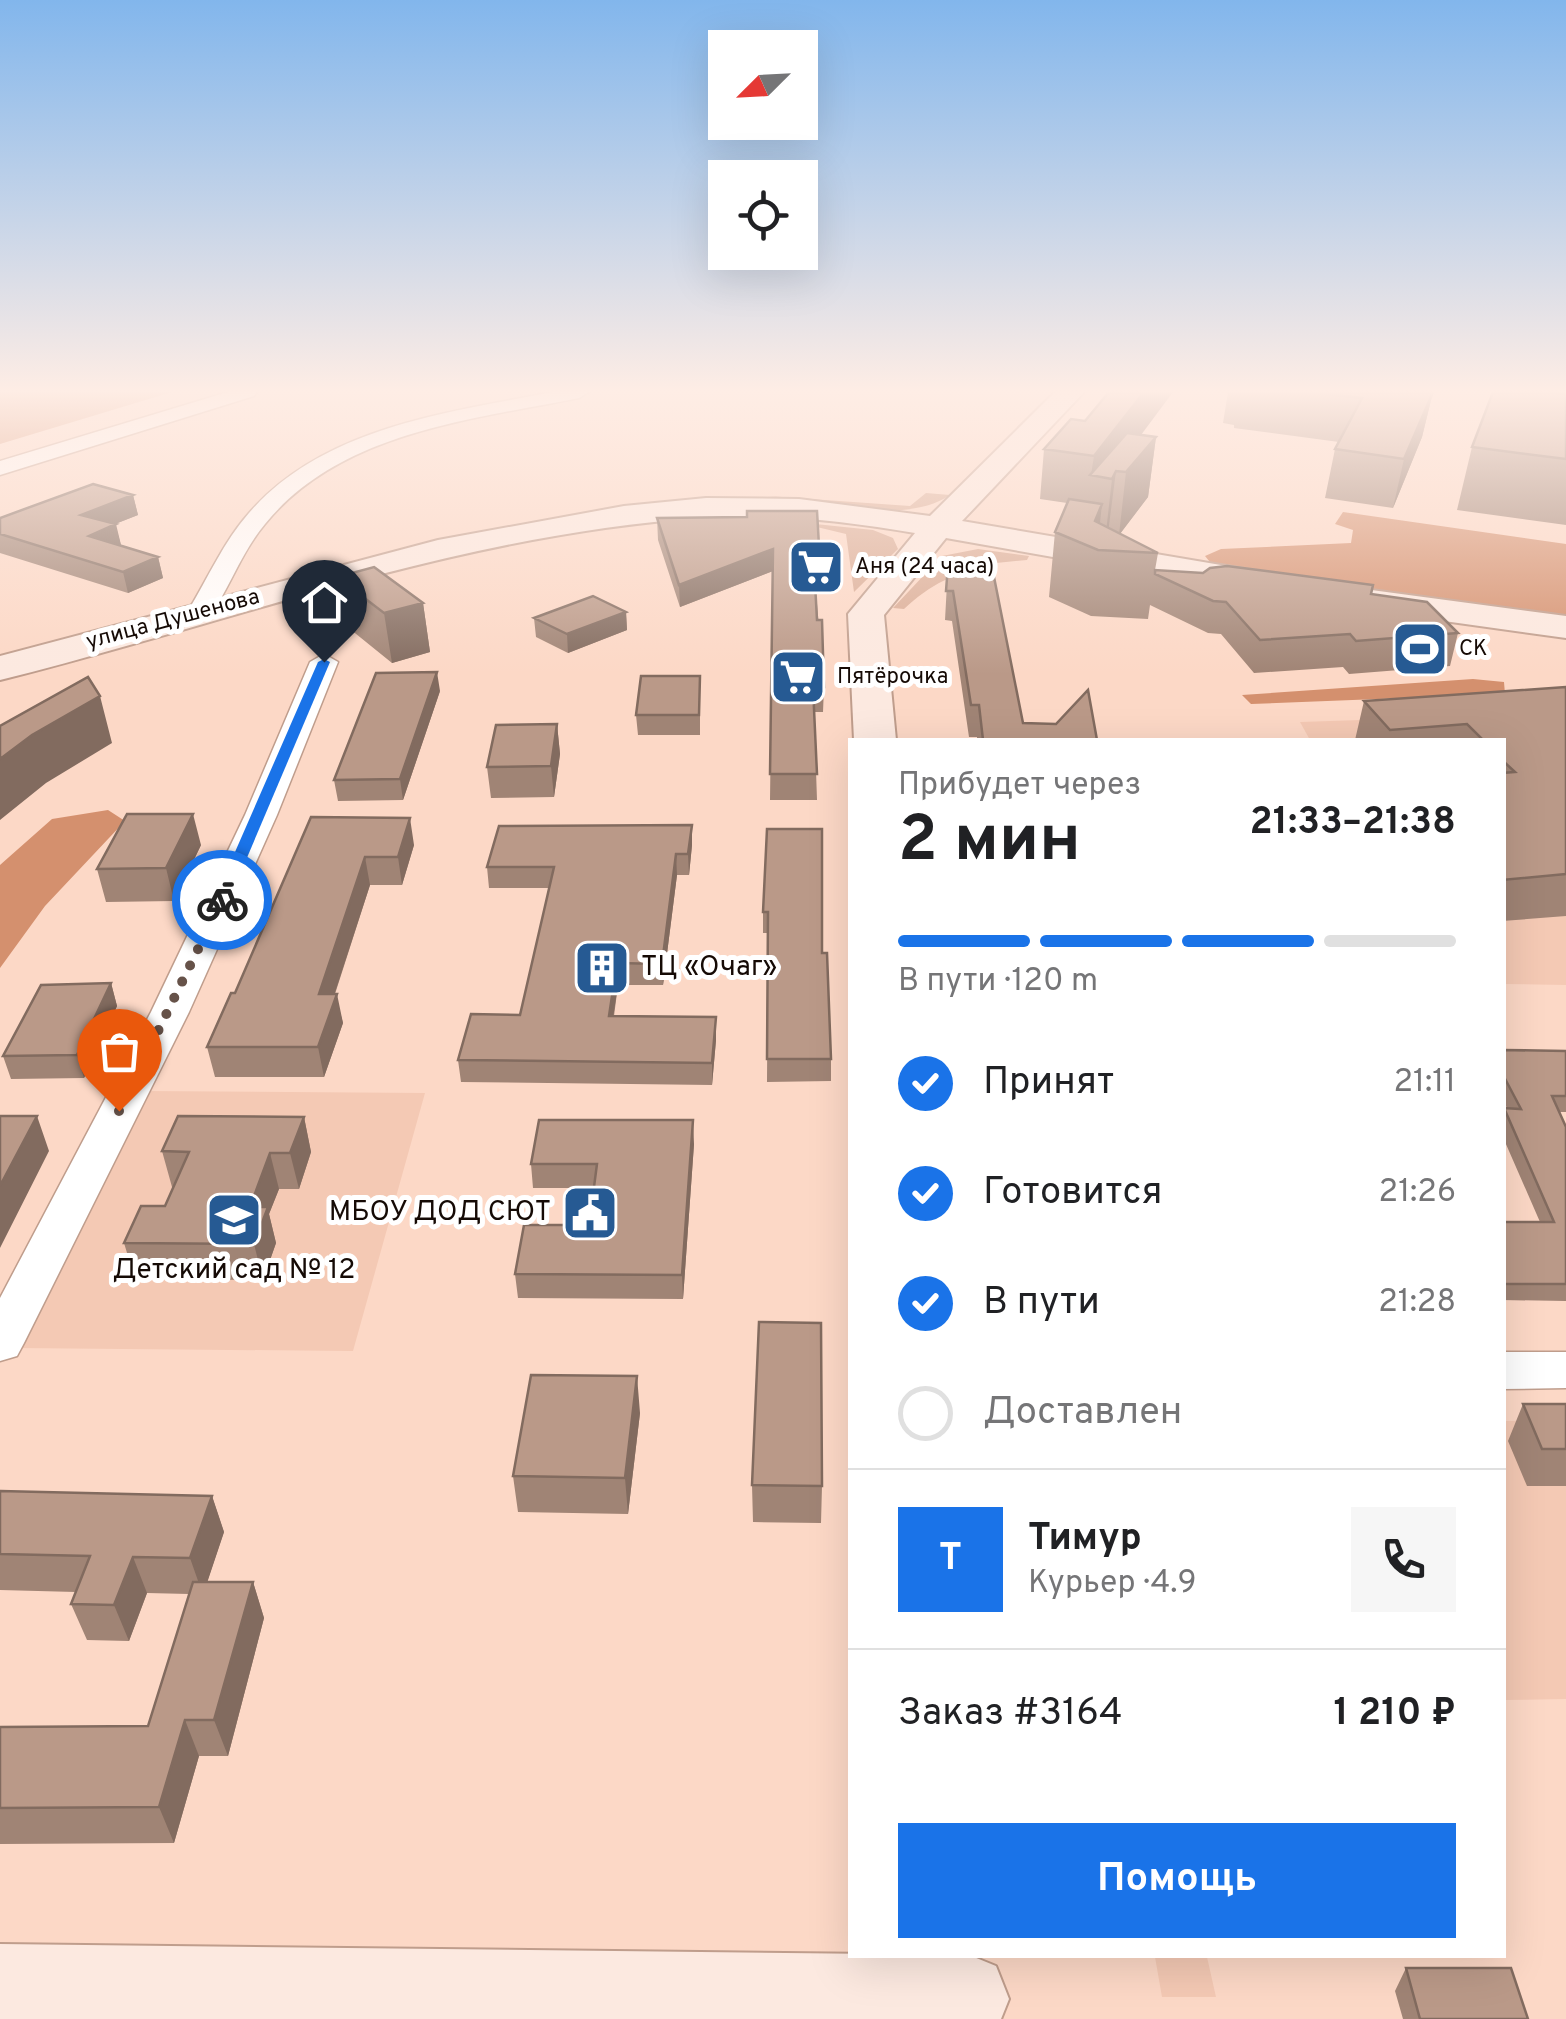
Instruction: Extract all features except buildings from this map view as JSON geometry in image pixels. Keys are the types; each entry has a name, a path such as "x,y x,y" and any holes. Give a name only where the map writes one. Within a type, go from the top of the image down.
{"main road":[{"path":"875,738 866,614 939,526 978,486"},
{"name":"улица Душенова","path":"0,668 438,550 645,513 720,508 799,509 939,526 1316,592 1566,627"},
{"path":"0,1990 478,1998 962,1991"}],"street":[{"path":"201,611 257,518 288,486"},
{"path":"0,1343 170,1012 261,816 324,662"},
{"path":"1506,1371 1566,1370"}],"shaded area":[{"path":"926,493 950,495 931,504 887,511 768,496 910,506"},
{"path":"1343,512 1566,544 1566,617 1214,567 1205,556 1221,549 1351,543 1353,530 1335,524"},
{"path":"796,522 873,530 893,538 898,549 854,592 846,534"},
{"path":"978,549 1029,556 1027,560 996,563 984,557 974,560 990,569 954,576 904,609 893,608 942,556"},
{"path":"1473,679 1504,682 1505,694 1251,704 1242,695"},
{"path":"1566,703 1566,985 1506,984 1506,738 1309,738 1300,722 1515,715"},
{"path":"108,810 125,821 45,906 0,968 0,865 52,819"},
{"name":"Детский сад № 12","path":"142,1091 425,1093 353,1351 17,1348"},
{"path":"1566,1420 1566,1699 1506,1700 1506,1421"},
{"path":"1155,1958 1207,1958 1216,1997 1162,1997"}],"way so far":[{"path":"119,1111 222,900"}],"place":[{"name":"Аня (24 часа)","path":"816,567"},
{"name":"СК","path":"1420,649"},
{"name":"Пятёрочка","path":"798,677"},
{"name":"ТЦ «Очаг»","path":"602,968"},
{"name":"МБОУ ДОД СЮТ","path":"590,1213"},
{"name":"Детский сад № 12","path":"234,1220"}],"route":[{"path":"222,900 324,662"}]}
